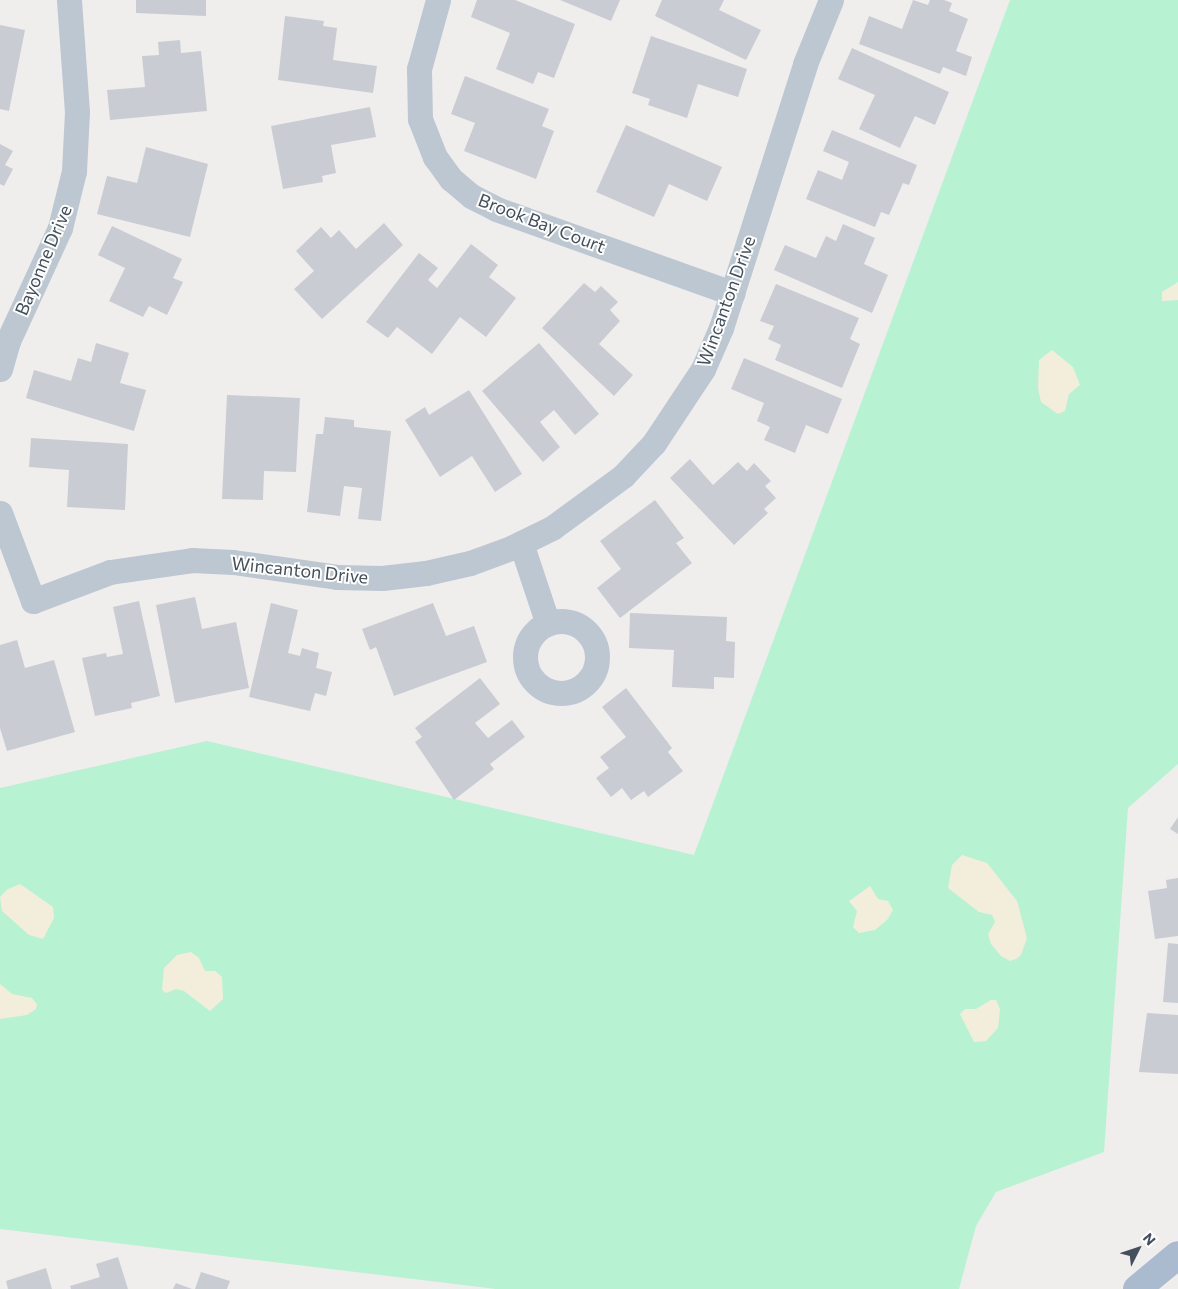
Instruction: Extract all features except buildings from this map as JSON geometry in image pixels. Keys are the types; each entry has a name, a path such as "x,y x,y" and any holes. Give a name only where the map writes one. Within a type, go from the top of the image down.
{"main road":[{"path":"1143,1284 1178,1255"}],"street":[{"name":"Bayonne Drive","path":"0,369 12,333 60,228 74,171 77,112 69,0"},
{"name":"Brook Bay Court","path":"438,0 419,69 419,111 428,145 451,179 471,196 496,209 732,293"},
{"name":"Wincanton Drive","path":"0,513 33,601 110,572 150,564 192,560 233,562 337,577 382,578 426,573 470,563 521,543 589,504 623,476 654,443 703,369 732,293 805,64 830,0"},
{"path":"521,543 548,624"}],"green space":[{"path":"1010,0 1178,0 1178,764 1128,808 1104,1152 996,1192 976,1226 959,1289 496,1289 0,1229 0,788 207,741 694,855"}],"sand":[{"path":"1178,282 1178,300 1162,301 1162,292"},
{"path":"1052,350 1073,367 1080,385 1069,394 1065,411 1058,414 1041,402 1038,388 1039,360"},
{"path":"962,855 987,863 1017,901 1027,938 1021,955 1016,959 1010,961 1001,956 991,944 988,934 995,922 992,915 979,912 948,888 952,865"},
{"path":"20,884 53,907 54,918 43,939 29,935 2,911 0,897 8,889"},
{"path":"870,886 878,899 888,901 893,910 887,920 875,930 859,933 853,927 857,911 849,901"},
{"path":"191,952 199,958 205,971 215,971 222,977 223,999 210,1011 184,991 176,989 166,993 162,990 164,968 177,955"},
{"path":"0,984 12,994 32,998 37,1004 36,1009 27,1015 0,1019"},
{"path":"991,1000 996,1000 1000,1009 998,1028 986,1041 974,1042 960,1014 965,1009 976,1009"}]}
